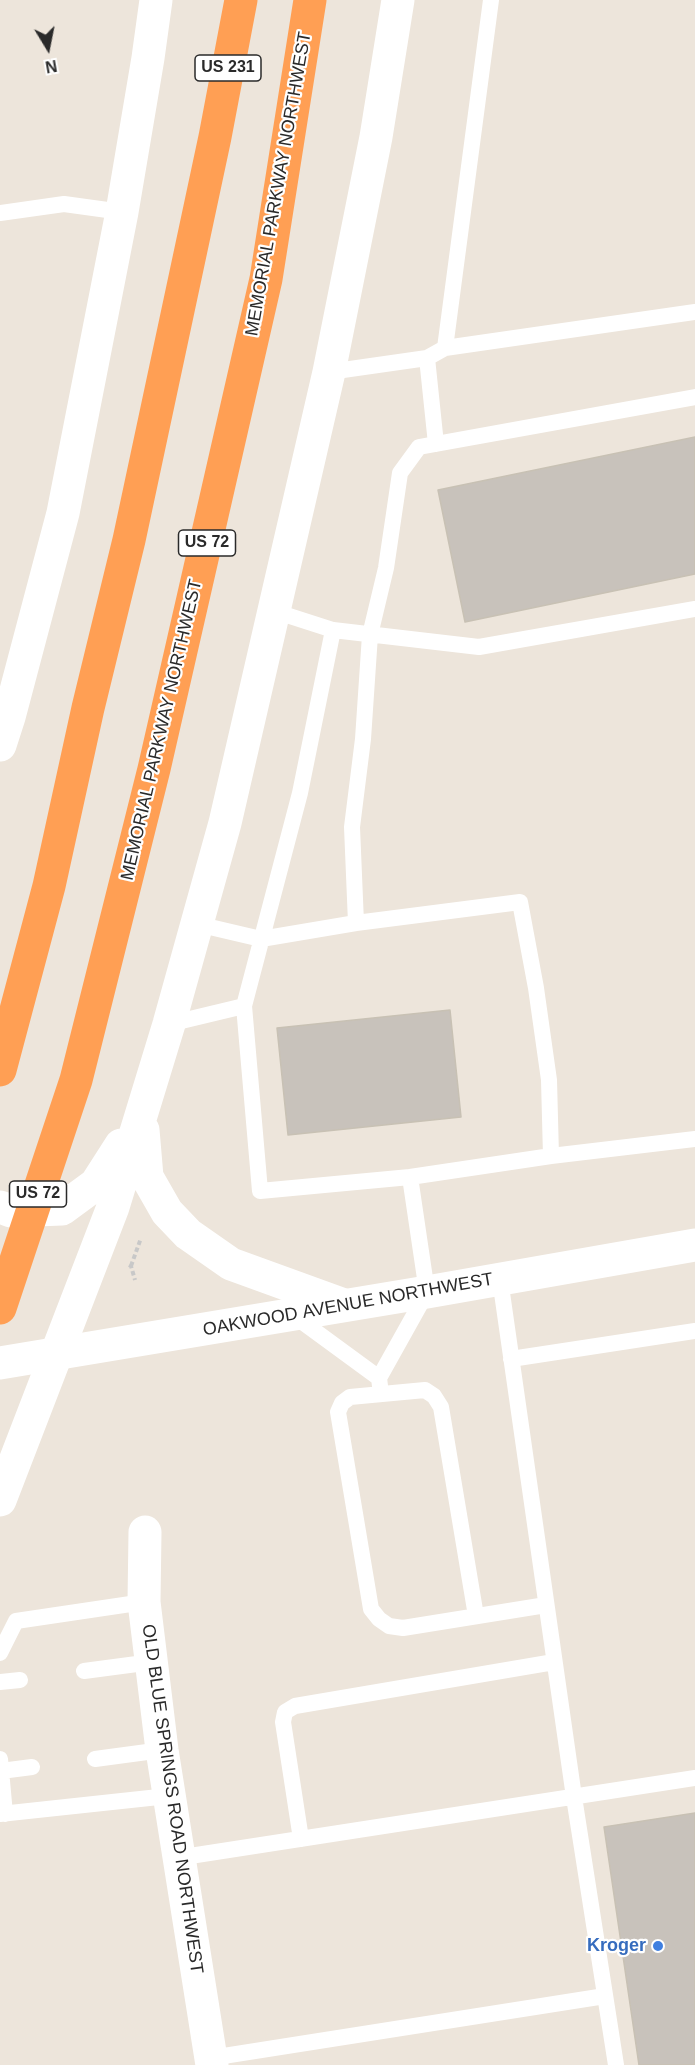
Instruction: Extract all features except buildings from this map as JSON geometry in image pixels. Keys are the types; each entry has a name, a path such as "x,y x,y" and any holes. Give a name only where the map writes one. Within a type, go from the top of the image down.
{"highway":[{"path":"2,1064 49,886 88,708 129,540 215,137 224,0"},
{"name":"US 231","path":"215,137 241,0"},
{"name":"MEMORIAL PARKWAY NORTHWEST","path":"0,1308 76,1080 154,769 266,279 310,0"}],"main road":[{"path":"0,745 63,513 122,212 156,0"},
{"path":"0,1500 113,1207 169,1024 225,823 329,372 376,137 398,0"},
{"path":"0,1207 11,1211 62,1209 96,1184 141,1113"},
{"path":"141,1113 147,1177 167,1212 188,1234 231,1264 344,1305"},
{"name":"OAKWOOD AVENUE NORTHWEST","path":"0,1363 427,1293 695,1245"},
{"name":"OLD BLUE SPRINGS ROAD NORTHWEST","path":"145,1532 144,1602 162,1750 177,1858 211,2061"}],"lane":[{"path":"445,348 490,0"},
{"path":"0,213 64,204 122,212"},
{"path":"329,372 427,358 445,348 695,312"},
{"path":"427,358 436,444"},
{"path":"356,923 351,827 363,739 370,635 386,568 400,473 419,447 695,397"},
{"path":"274,611 333,630 479,647 695,609"},
{"path":"333,630 300,793 244,1006 260,1191 410,1177 551,1156 695,1139"},
{"path":"197,924 261,939 356,923 520,902 536,988 549,1080 551,1156"},
{"path":"169,1024 244,1006"},
{"path":"380,1386 427,1293 410,1177"},
{"path":"500,1279 554,1662 616,2065"},
{"path":"292,1314 380,1386"},
{"path":"511,1359 695,1331"},
{"path":"476,1616 441,1407 434,1396 425,1390 380,1386 350,1397 342,1403 338,1412 371,1609 380,1619 389,1626 403,1628 546,1605"},
{"path":"0,1653 16,1621 144,1602"},
{"path":"84,1671 152,1662"},
{"path":"301,1839 283,1722 285,1712 295,1706 554,1662"},
{"path":"0,1683 20,1680"},
{"path":"95,1759 162,1750"},
{"path":"32,1767 0,1765 2,1814 168,1796"},
{"path":"177,1858 695,1778"},
{"path":"211,2061 605,1996"}],"path":[{"path":"135,1280 131,1266 144,1228"},
{"path":"123,1264 131,1266"}],"place":[{"name":"Kroger","path":"658,1946"}]}
